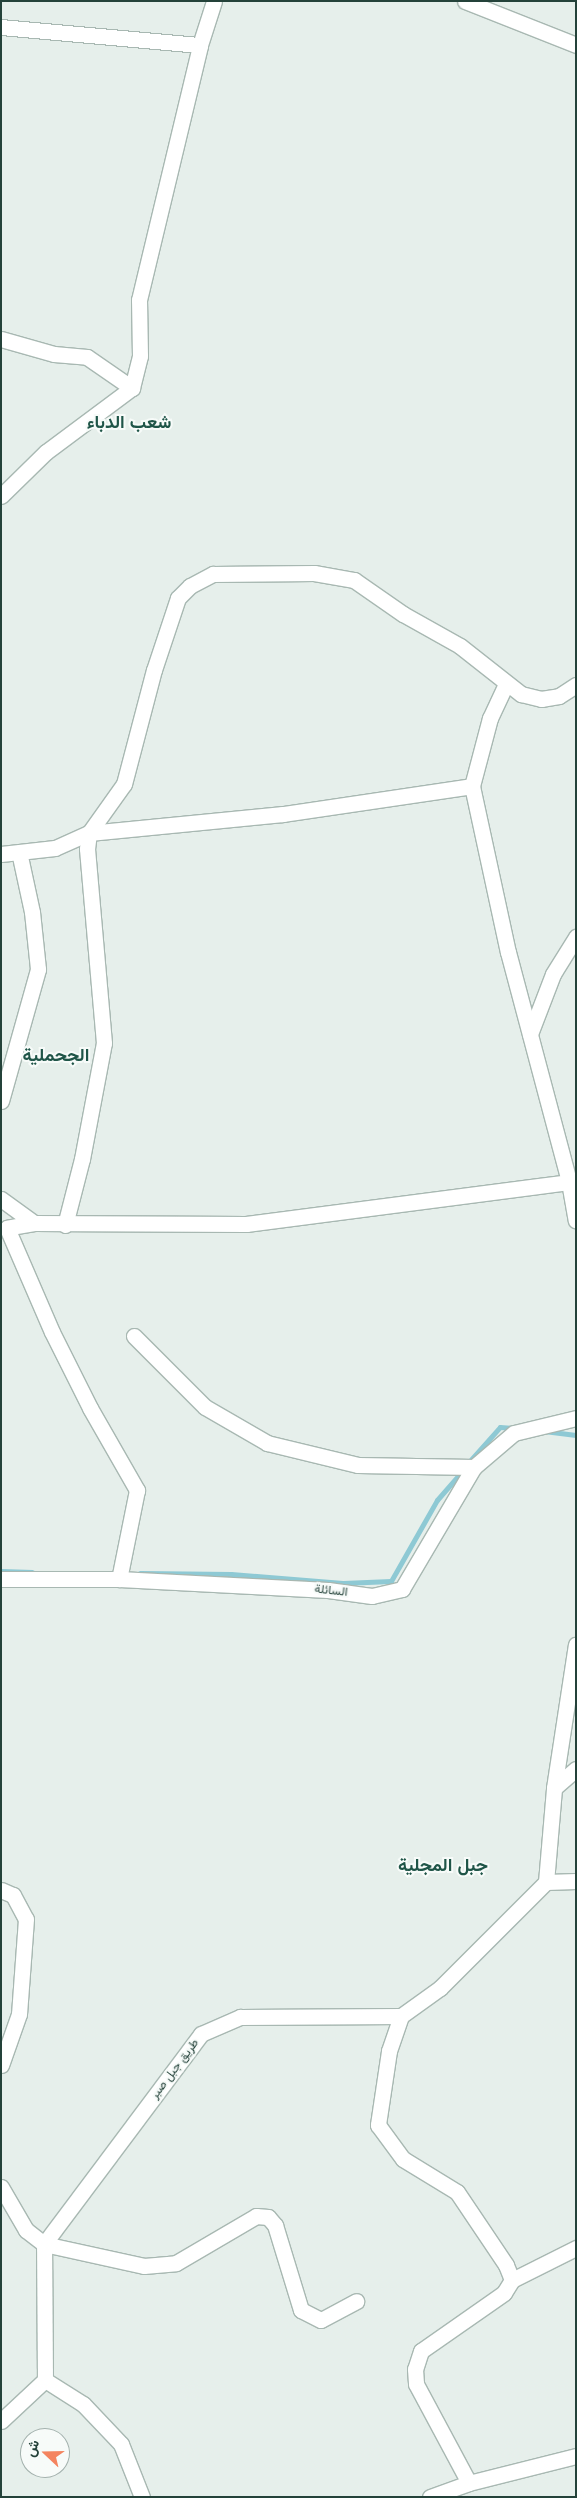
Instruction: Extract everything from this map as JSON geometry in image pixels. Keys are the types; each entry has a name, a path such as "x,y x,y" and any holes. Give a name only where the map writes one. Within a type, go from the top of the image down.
{"street":[{"path":"1,496 46,452 132,388 140,356 140,300 200,44 214,1"},
{"path":"465,1 576,46"},
{"path":"1,26 200,44"},
{"path":"1,339 54,354 87,357 132,388"},
{"path":"66,1224 82,1159 104,1043 88,866 89,833 124,784 136,729 178,598 190,586 213,574 314,573 354,580 403,614 460,646 521,694 541,699 559,696 576,685"},
{"path":"506,684 490,718 472,786 530,1034 572,1182 576,1220"},
{"path":"1,854 55,848 89,833 283,814 472,786"},
{"path":"1,1101 38,969 32,912 19,852"},
{"path":"530,1034 553,974 576,937"},
{"path":"119,1579 137,1490 90,1408 52,1332 4,1228 34,1223 246,1224 572,1182"},
{"path":"1,1198 34,1223"},
{"path":"134,1336 205,1407 267,1443 358,1466 474,1467"},
{"name":"السائلة","path":"1,1579 119,1579 328,1590 372,1596 402,1589 474,1467 514,1433 576,1418"},
{"path":"512,2280 506,2266 457,2192 403,2159 378,2125 389,2051 400,2016 440,1988 546,1882 554,1788 576,1645"},
{"path":"554,1788 576,1769"},
{"path":"546,1882 576,1881"},
{"path":"1,1890 13,1895 26,1919 19,2014 1,2065"},
{"name":"طريق جبل صبر","path":"44,2244 201,2034 240,2017 400,2016"},
{"path":"1,2187 26,2230 44,2244 144,2266 176,2264 256,2216 268,2217 275,2225 301,2310 321,2320 356,2301"},
{"path":"1,2421 45,2380 44,2244"},
{"path":"469,2483 416,2384 415,2368 421,2351 504,2293 512,2280 576,2248"},
{"path":"45,2380 83,2404 121,2444 142,2497"},
{"path":"430,2497 469,2483 576,2456"}],"waterway":[{"path":"468,1463 500,1427 513,1428"},
{"path":"544,1431 576,1435"},
{"path":"140,1573 231,1574 343,1583 391,1581 437,1500 463,1470"},
{"path":"1,1571 32,1572"}],"district":[{"name":"شعب الدباء","path":"129,422"},
{"name":"الجحملية","path":"56,1055"},
{"name":"جبل المجلية","path":"443,1865"}]}
